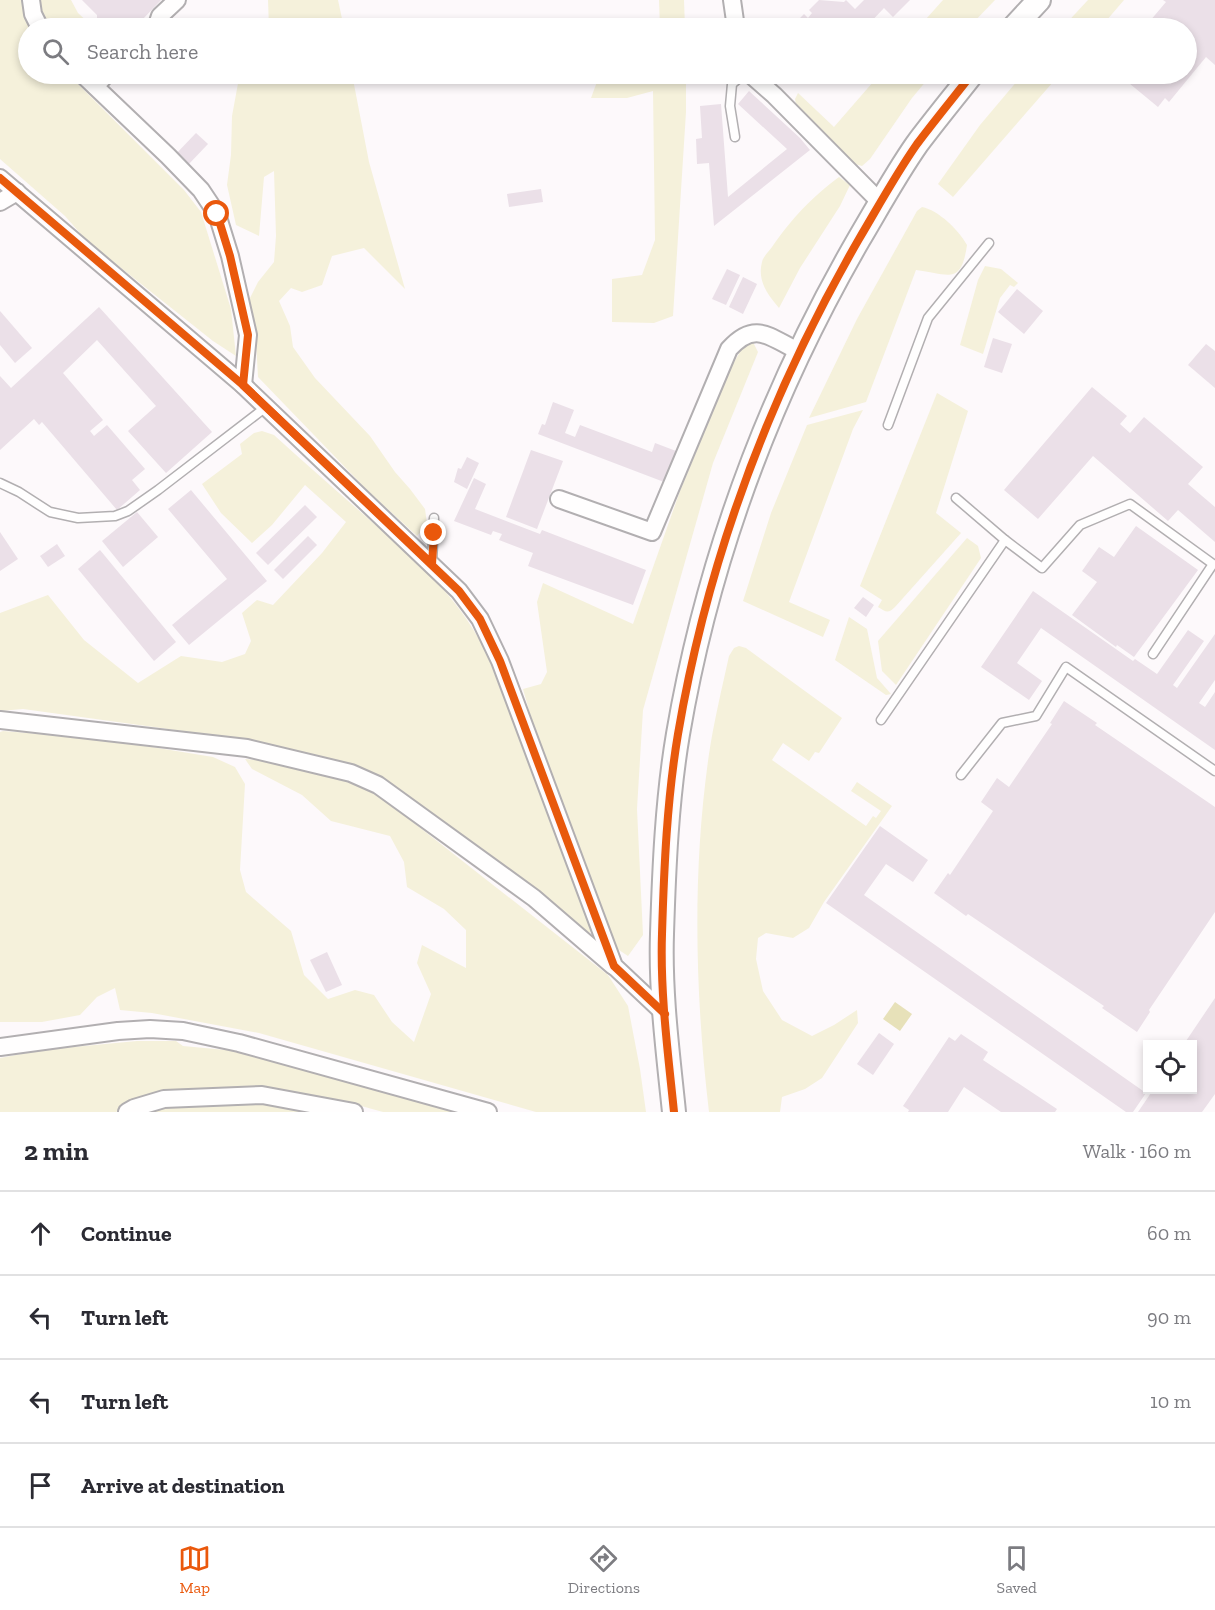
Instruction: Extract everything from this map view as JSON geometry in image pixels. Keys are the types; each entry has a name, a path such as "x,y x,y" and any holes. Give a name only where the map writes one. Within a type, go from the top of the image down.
{"street":[{"path":"31,0 35,18"},
{"path":"159,18 177,0"},
{"path":"732,0 735,18"},
{"path":"1022,18 1039,0"},
{"path":"105,84 201,190 217,214 230,256 248,335 243,385"},
{"path":"761,84 880,202"},
{"path":"674,1112 665,1014 662,936 669,807 678,736 693,655 725,537 755,450 798,351 880,202 917,145 964,84"},
{"path":"0,178 243,385 459,591 480,619 500,661 614,966"},
{"path":"0,202 17,192"},
{"path":"559,499 652,532 729,349 737,340 754,332 763,333 798,351"},
{"path":"0,720 247,748 351,773 378,785 525,891 614,966 665,1014"},
{"path":"0,1047 118,1031 150,1029 183,1031 239,1043 488,1112"},
{"path":"127,1112 164,1099 262,1095 354,1112"}],"lane":[{"path":"732,84 730,106 735,137"},
{"path":"888,425 928,318 988,243"},
{"path":"0,483 50,512 78,518 115,516 128,511 158,490 266,407"},
{"path":"956,498 1042,568 1080,525 1130,504 1213,564 1153,654"},
{"path":"432,564 434,518"},
{"path":"881,720 1005,540"},
{"path":"961,776 1002,723 1036,716 1066,667 1215,771"}],"shaded area":[{"path":"0,0 25,0 29,18 18,18 18,84 78,84 184,190 201,212 231,309 236,356 213,341 87,241 65,216 0,159"},
{"path":"39,0 71,0 83,18 45,18 40,11"},
{"path":"268,0 338,0 342,18 269,18"},
{"path":"659,0 684,0 685,18 660,18"},
{"path":"943,0 995,0 978,18 927,18"},
{"path":"1088,0 1124,0 1109,18 1071,18"},
{"path":"238,84 354,84 369,162 405,289 364,248 332,256 322,285 302,292 291,288 279,301 290,326 293,347 315,378 370,436 425,509 427,524 417,536 368,491 258,377 256,342 249,300 258,282 274,262 276,236 274,171 264,177 259,236 236,225 227,185 231,155 232,116"},
{"path":"596,84 686,84 673,316 654,323 612,322 612,279 642,275 655,240 653,91 627,98 591,98"},
{"path":"871,84 924,84 870,159 862,166 851,163 796,105 795,99 798,93 834,127"},
{"path":"1015,84 1051,84 953,197 938,184 980,125"},
{"path":"839,177 850,185 840,206 800,268 779,308 767,293 762,281 763,260 802,209"},
{"path":"922,207 941,216 967,245 961,267 957,272 945,275 916,270 866,402 809,418 857,319 917,211"},
{"path":"985,266 1001,269 1018,283 1014,287 1010,285 1000,298 983,354 960,345 978,280"},
{"path":"753,342 758,352 713,463 643,710 637,809 643,935 628,956 613,946 523,689 541,684 547,672 537,602 543,583 633,624 680,491 731,367 743,347"},
{"path":"937,393 968,411 936,513 961,533 895,607 887,612 878,607 882,600 860,586"},
{"path":"863,410 853,429 789,602 830,620 823,637 743,601 771,513 807,425"},
{"path":"262,431 274,435 421,566 449,596 474,631 486,652 592,925 589,933 541,893 385,780 353,766 255,741 23,709 0,711 0,613 48,595 84,640 138,683 181,656 222,662 245,654 251,641 242,613 257,600 273,605 322,553 346,522 305,485 272,525 252,543 221,513 202,484 242,454 240,444 254,433"},
{"path":"967,538 978,546 981,558 896,685 882,671 878,641"},
{"path":"849,617 867,629 877,678 891,694 886,695 835,660"},
{"path":"739,646 746,648 842,718 819,753 815,752 809,761 783,743 772,760 866,826 873,816 876,818 881,811 851,791 857,782 892,806 824,902 809,928 793,938 766,933 758,938 756,959 763,991 782,1020 812,1036 857,1010 858,1023 822,1078 805,1089 782,1097 780,1112 709,1112 704,1068 697,933 700,843 709,754 716,717 729,656 734,648"},
{"path":"0,732 103,739 213,757 235,767 245,784 240,870 246,892 291,931 304,975 328,999 355,990 374,995 392,1022 414,1042 431,994 417,963 422,945 466,968 466,930 444,909 407,887 404,862 390,836 331,821 302,795 252,769 245,759 277,762 360,784 386,801 608,975 628,1006 646,1112 536,1112 259,1033 152,1013 120,1010 115,988 97,997 80,1015 42,1022 0,1022"},
{"path":"895,1002 912,1014 900,1031 883,1019"},
{"path":"137,1041 176,1041 183,1046 237,1051 463,1112 383,1112 354,1104 262,1090 131,1103 116,1112 0,1112 0,1058 42,1050"},
{"path":"259,1102 311,1112 144,1112 163,1106"}],"building":[{"path":"82,0 161,0 144,18 97,18 97,15"},
{"path":"819,0 844,2 846,0 855,9 864,0 910,0 893,17 884,8 874,18 808,18 812,13 809,10"},
{"path":"1163,0 1215,0 1215,65 1206,57 1197,68 1197,18 1152,18 1166,2"},
{"path":"1130,84 1184,84 1169,102 1165,98 1158,107"},
{"path":"749,91 810,150 714,226 709,163 697,164 696,139 702,138 700,106 721,104 728,197 787,149 738,104"},
{"path":"196,133 208,144 186,167 174,156"},
{"path":"541,189 543,202 509,207 507,194"},
{"path":"727,269 740,275 726,305 712,299"},
{"path":"743,277 757,284 743,314 729,307"},
{"path":"1017,289 1043,311 1024,334 998,312"},
{"path":"99,307 212,432 166,473 128,431 156,406 97,340 63,373 103,420 90,431 94,436 107,425 145,469 132,480 140,490 117,510 42,422 39,425 34,419 0,450 0,376 11,388"},
{"path":"0,311 32,348 15,363 0,345"},
{"path":"993,338 1012,344 1002,373 984,367"},
{"path":"1206,344 1215,351 1215,388 1188,365"},
{"path":"1092,387 1127,416 1120,424 1130,433 1144,417 1203,467 1188,484 1215,507 1215,542 1178,510 1168,521 1093,456 1038,519 1004,490"},
{"path":"553,402 574,410 565,433 575,437 580,425 652,452 655,443 676,451 664,482 538,434 542,424 545,425"},
{"path":"531,450 563,461 537,529 506,517"},
{"path":"467,457 479,463 467,489 454,482 458,468 461,469"},
{"path":"474,478 486,484 475,509 540,534 542,530 646,570 633,605 528,566 533,553 499,540 502,534 493,531 491,535 454,521"},
{"path":"191,490 267,581 189,645 172,625 227,579 168,509"},
{"path":"305,505 317,517 268,565 256,553"},
{"path":"137,512 158,537 123,567 102,541"},
{"path":"1136,526 1198,570 1134,657 1117,645 1116,647 1072,615 1097,582 1082,571 1099,547 1114,557"},
{"path":"0,532 18,559 0,571"},
{"path":"308,536 317,545 283,579 274,570"},
{"path":"57,544 65,556 48,567 40,556"},
{"path":"100,550 176,642 154,661 78,569"},
{"path":"1033,591 1133,661 1135,659 1157,674 1188,630 1204,641 1173,685 1177,688 1215,634 1215,680 1199,703 1205,707 1215,692 1215,750 1041,628 1017,663 1042,681 1029,700 981,667"},
{"path":"863,597 874,605 866,617 854,608"},
{"path":"1064,701 1097,723 1095,725 1215,807 1215,912 1149,1010 1150,1012 1137,1032 1102,1008 1104,1006 934,893 948,873 950,875 993,811 981,802 997,778 1009,787 1052,724 1050,723"},
{"path":"880,826 928,860 913,882 886,864 864,895 1145,1094 1133,1112 1126,1112 826,903"},
{"path":"327,952 342,985 326,992 310,960"},
{"path":"1215,998 1215,1094 1202,1112 1138,1112 1150,1094 1197,1094 1197,1040 1187,1040"},
{"path":"879,1033 894,1044 873,1075 857,1064"},
{"path":"961,1034 988,1052 983,1060 1057,1109 1055,1112 1001,1112 964,1087 948,1112 908,1112 909,1110 903,1106 949,1037 955,1041"}],"cycle path":[{"path":"674,1112 662,978 667,834 678,734 706,604 746,478 797,357 859,239 909,155 964,84"},
{"path":"0,178 243,385 459,591 480,619 500,661 614,966 665,1014"}],"route":[{"path":"217,214 230,256 248,335 243,385 432,564 434,533"}]}
